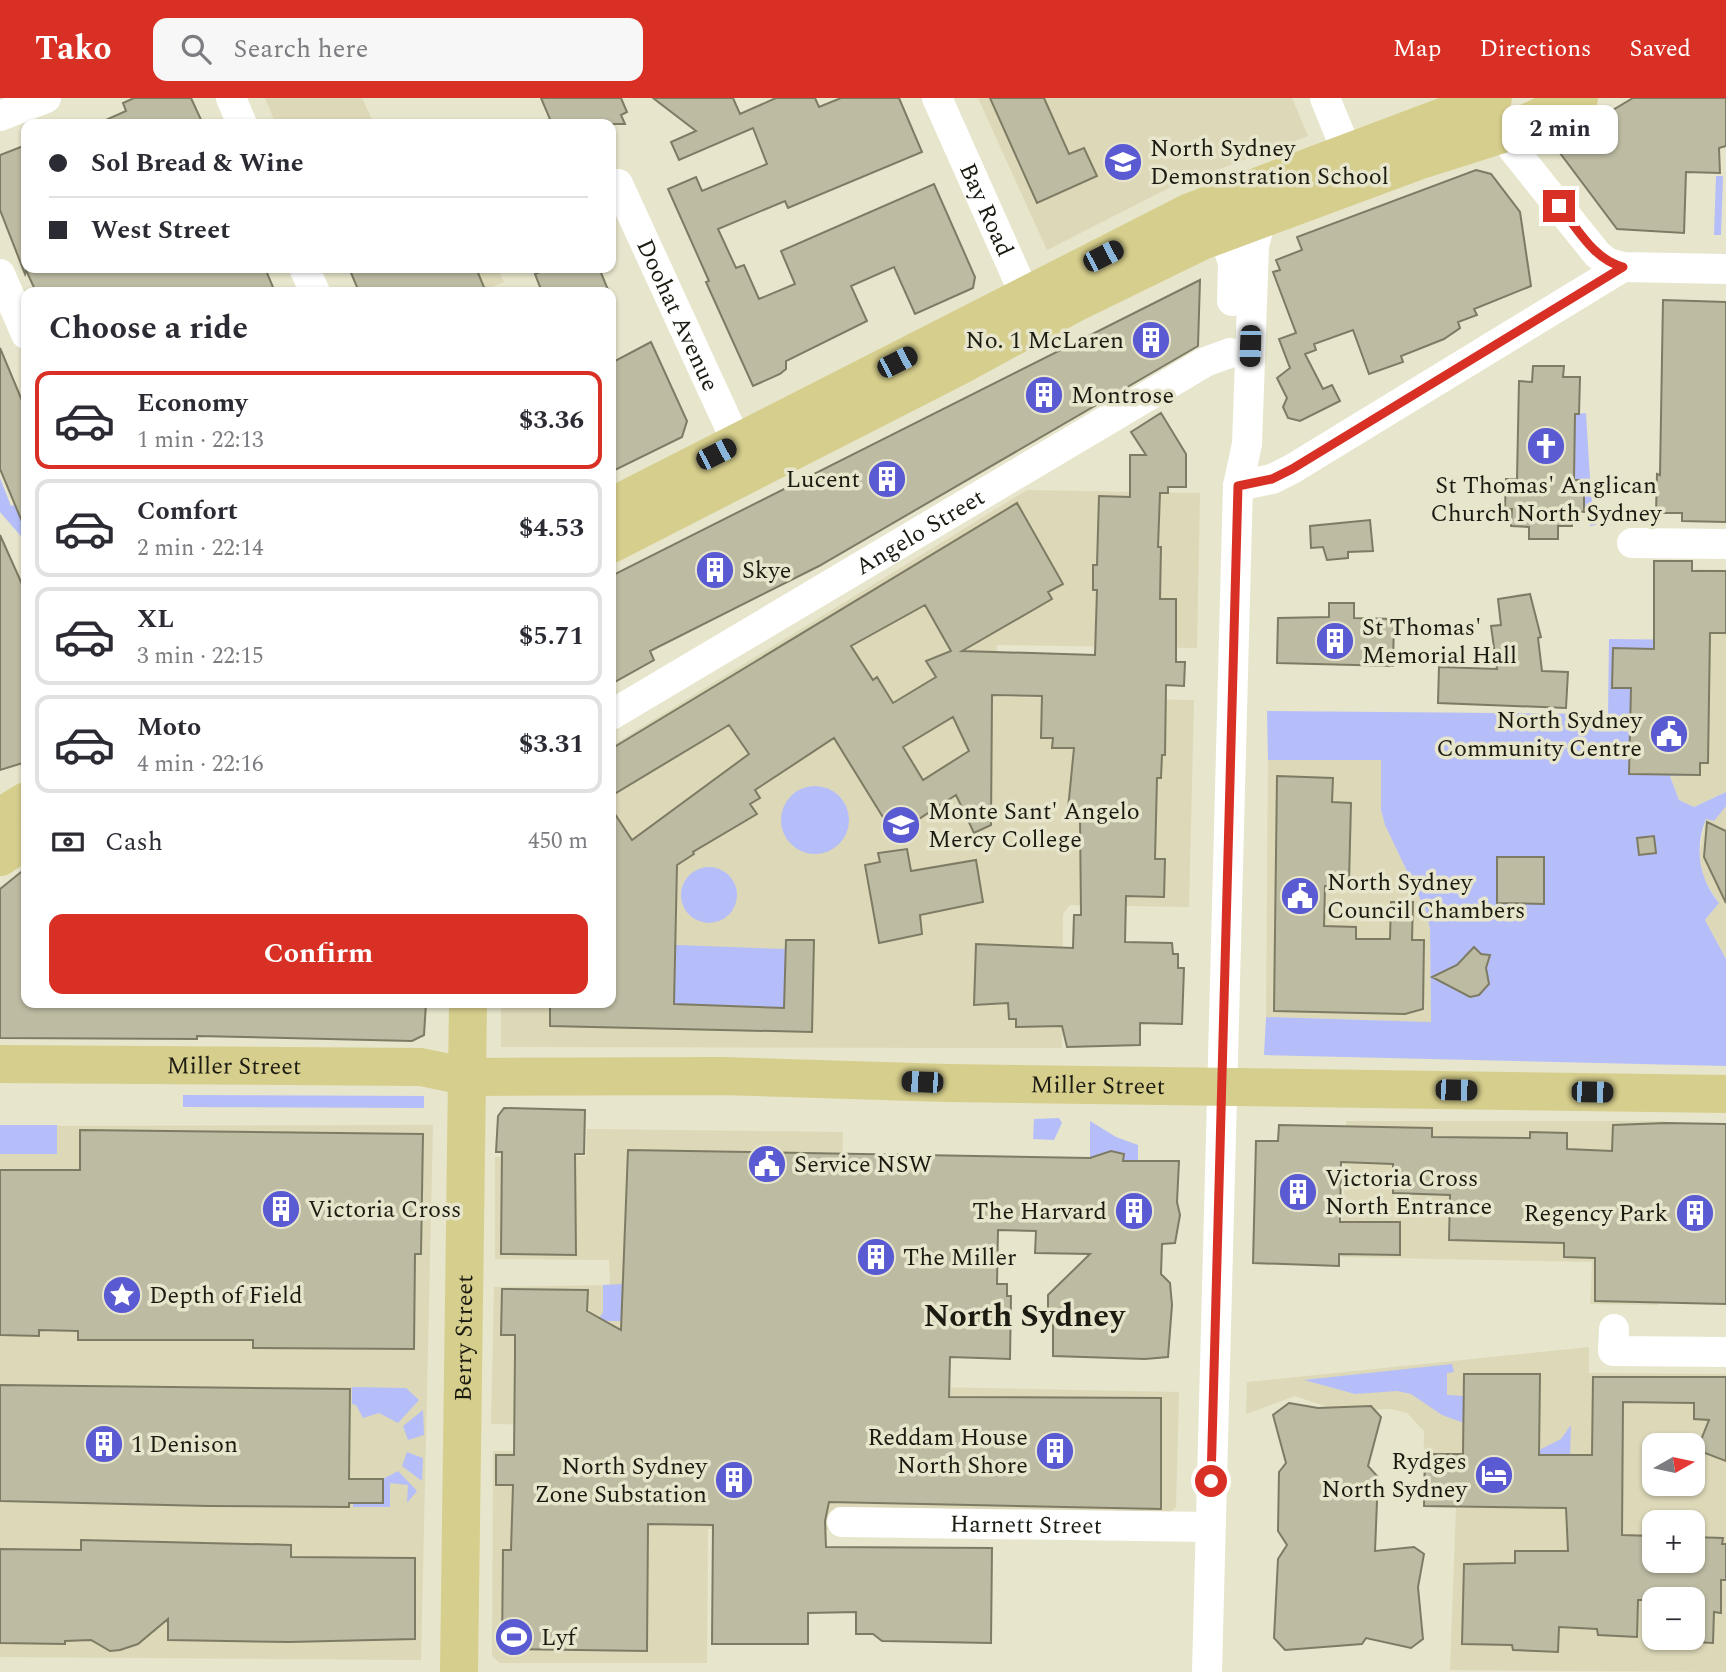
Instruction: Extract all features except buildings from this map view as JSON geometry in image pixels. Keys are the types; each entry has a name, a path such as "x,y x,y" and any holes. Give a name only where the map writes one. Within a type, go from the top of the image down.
{"main road":[{"path":"616,504 737,443 1031,309 1223,232 1254,203 1347,152 1493,98"},
{"path":"616,541 1031,309 1190,212 1254,203 1419,160 1506,133 1580,98"},
{"path":"0,817 21,804"},
{"path":"0,857 21,843"},
{"name":"Berry Street","path":"459,1672 468,1008"},
{"name":"Miller Street","path":"0,1065 421,1068 469,1077 721,1076 1726,1094"},
{"name":"Miller Street","path":"0,1088 431,1086 469,1077"}],"street":[{"path":"0,116 46,98"},
{"path":"231,98 240,119"},
{"name":"Bay Road","path":"937,98 1031,309"},
{"path":"1325,98 1347,152"},
{"path":"1506,133 1513,149 1597,254 1608,263 1623,267 1726,270"},
{"name":"Doohat Avenue","path":"618,184 737,443"},
{"path":"1207,1672 1238,486 1247,444 1254,203"},
{"path":"1223,232 1233,262 1227,443 1238,486"},
{"path":"1238,486 1272,479 1292,469 1623,267"},
{"path":"2,281 21,323"},
{"name":"Angelo Street","path":"616,712 1205,362 1230,353"},
{"path":"1632,543 1726,544"},
{"path":"1614,1329 1614,1350 1726,1352"},
{"name":"Harnett Street","path":"842,1522 1210,1527"}],"shaded area":[{"path":"265,98 362,98 372,119 274,119"},
{"name":"North Sydney Demonstration School","path":"978,98 1292,98 1308,136 1169,188 1047,250"},
{"path":"1716,176 1723,176 1721,235 1714,235"},
{"path":"396,273 500,273 504,282 492,287 364,287"},
{"path":"1586,413 1591,495 1596,525 1590,526 1591,512 1584,512 1584,480 1574,480 1575,414"},
{"path":"0,478 11,506 21,502 21,536 0,512"},
{"name":"Monte Sant' Angelo Mercy College","path":"1027,490 1200,493 1197,648 997,645 996,697 1194,700 1189,907 1070,905 1063,914 1062,1048 501,1047 501,1008 616,1008 616,743"},
{"path":"1695,569 1726,570 1726,792 1694,807 1679,800 1670,775 1699,775 1700,763 1708,763 1693,640"},
{"path":"1609,639 1702,640 1709,661 1708,763 1700,763 1700,775 1670,776 1679,800 1694,807 1726,792 1726,806 1714,821 1706,819 1700,841 1700,863 1707,884 1719,903 1705,920 1726,959 1726,1066 1264,1055 1266,1017 1431,1022 1430,929 1426,911 1385,825 1381,810 1381,760 1268,760 1267,711 1608,714"},
{"path":"1268,760 1381,760 1381,810 1385,825 1426,911 1430,929 1431,1022 1266,1017"},
{"path":"808,786 822,786 834,791 844,801 849,820 844,839 834,849 822,854 808,854 796,849 786,839 781,827 781,813 786,801 796,791"},
{"path":"1726,806 1726,959 1705,920 1719,903 1703,878 1699,855 1706,818"},
{"path":"704,867 714,867 729,875 735,884 735,906 729,915 714,923 704,923 686,911 681,900 681,890 693,872"},
{"path":"676,945 786,949 784,1008 674,1004"},
{"path":"183,1095 424,1096 424,1108 183,1107"},
{"path":"1059,1118 1062,1123 1054,1140 1033,1139 1034,1119"},
{"path":"1090,1121 1116,1137 1138,1145 1138,1161 1124,1160 1124,1154 1111,1151 1090,1158"},
{"path":"1346,1121 1665,1121 1658,1305 1590,1304 1592,1262 1342,1257"},
{"path":"0,1125 57,1125 57,1154 0,1154"},
{"path":"433,1125 421,1660 0,1657 0,1126"},
{"path":"587,1129 843,1132 837,1385 1179,1392 1176,1507 1170,1513 835,1507 834,1530 708,1529 707,1663 500,1663 492,1656 493,1451 827,1454 828,1428 491,1424 494,1287 610,1285 609,1260 495,1259 495,1157 586,1156"},
{"path":"622,1284 622,1321 598,1321 603,1312 603,1285"},
{"path":"1589,1347 1589,1373 1726,1374 1726,1672 1450,1670 1456,1508 1423,1507 1424,1431 1407,1413 1391,1409 1339,1411 1295,1396 1246,1414 1247,1382"},
{"path":"1452,1364 1454,1372 1447,1373 1447,1395 1464,1396 1464,1423 1442,1415 1411,1394 1397,1391 1355,1394 1304,1380"},
{"path":"352,1387 406,1388 419,1400 398,1423 379,1413 363,1418 356,1405 352,1404"},
{"path":"423,1410 424,1435 408,1440 403,1426"},
{"path":"1571,1425 1570,1455 1539,1455 1539,1450 1561,1439"},
{"path":"407,1452 423,1458 422,1481 402,1466"},
{"path":"398,1471 417,1491 407,1503 408,1485 390,1483 390,1507 353,1507 353,1503 383,1503 383,1479"}],"place":[{"name":"North Sydney Demonstration School","path":"1123,162"},
{"name":"No. 1 McLaren","path":"1151,340"},
{"name":"Montrose","path":"1044,395"},
{"name":"St Thomas' Anglican Church North Sydney","path":"1546,446"},
{"name":"Lucent","path":"887,479"},
{"name":"Skye","path":"715,570"},
{"name":"St Thomas' Memorial Hall","path":"1335,641"},
{"name":"North Sydney Community Centre","path":"1669,734"},
{"name":"Monte Sant' Angelo Mercy College","path":"901,825"},
{"name":"North Sydney Council Chambers","path":"1300,896"},
{"name":"Service NSW","path":"767,1164"},
{"name":"Victoria Cross North Entrance","path":"1298,1192"},
{"name":"Victoria Cross","path":"281,1209"},
{"name":"The Harvard","path":"1134,1211"},
{"name":"Regency Park","path":"1695,1213"},
{"name":"The Miller","path":"876,1257"},
{"name":"Depth of Field","path":"122,1295"},
{"name":"1 Denison","path":"104,1444"},
{"name":"Reddam House North Shore","path":"1055,1451"},
{"name":"Rydges North Sydney","path":"1494,1475"},
{"name":"North Sydney Zone Substation","path":"734,1480"},
{"name":"Lyf","path":"514,1637"}],"district":[{"name":"North Sydney","path":"1024,1315"}],"route":[{"path":"1211,1481 1223,1117 1238,486 1272,479 1292,469 1369,419 1623,267 1608,263 1597,254 1559,206"}]}
